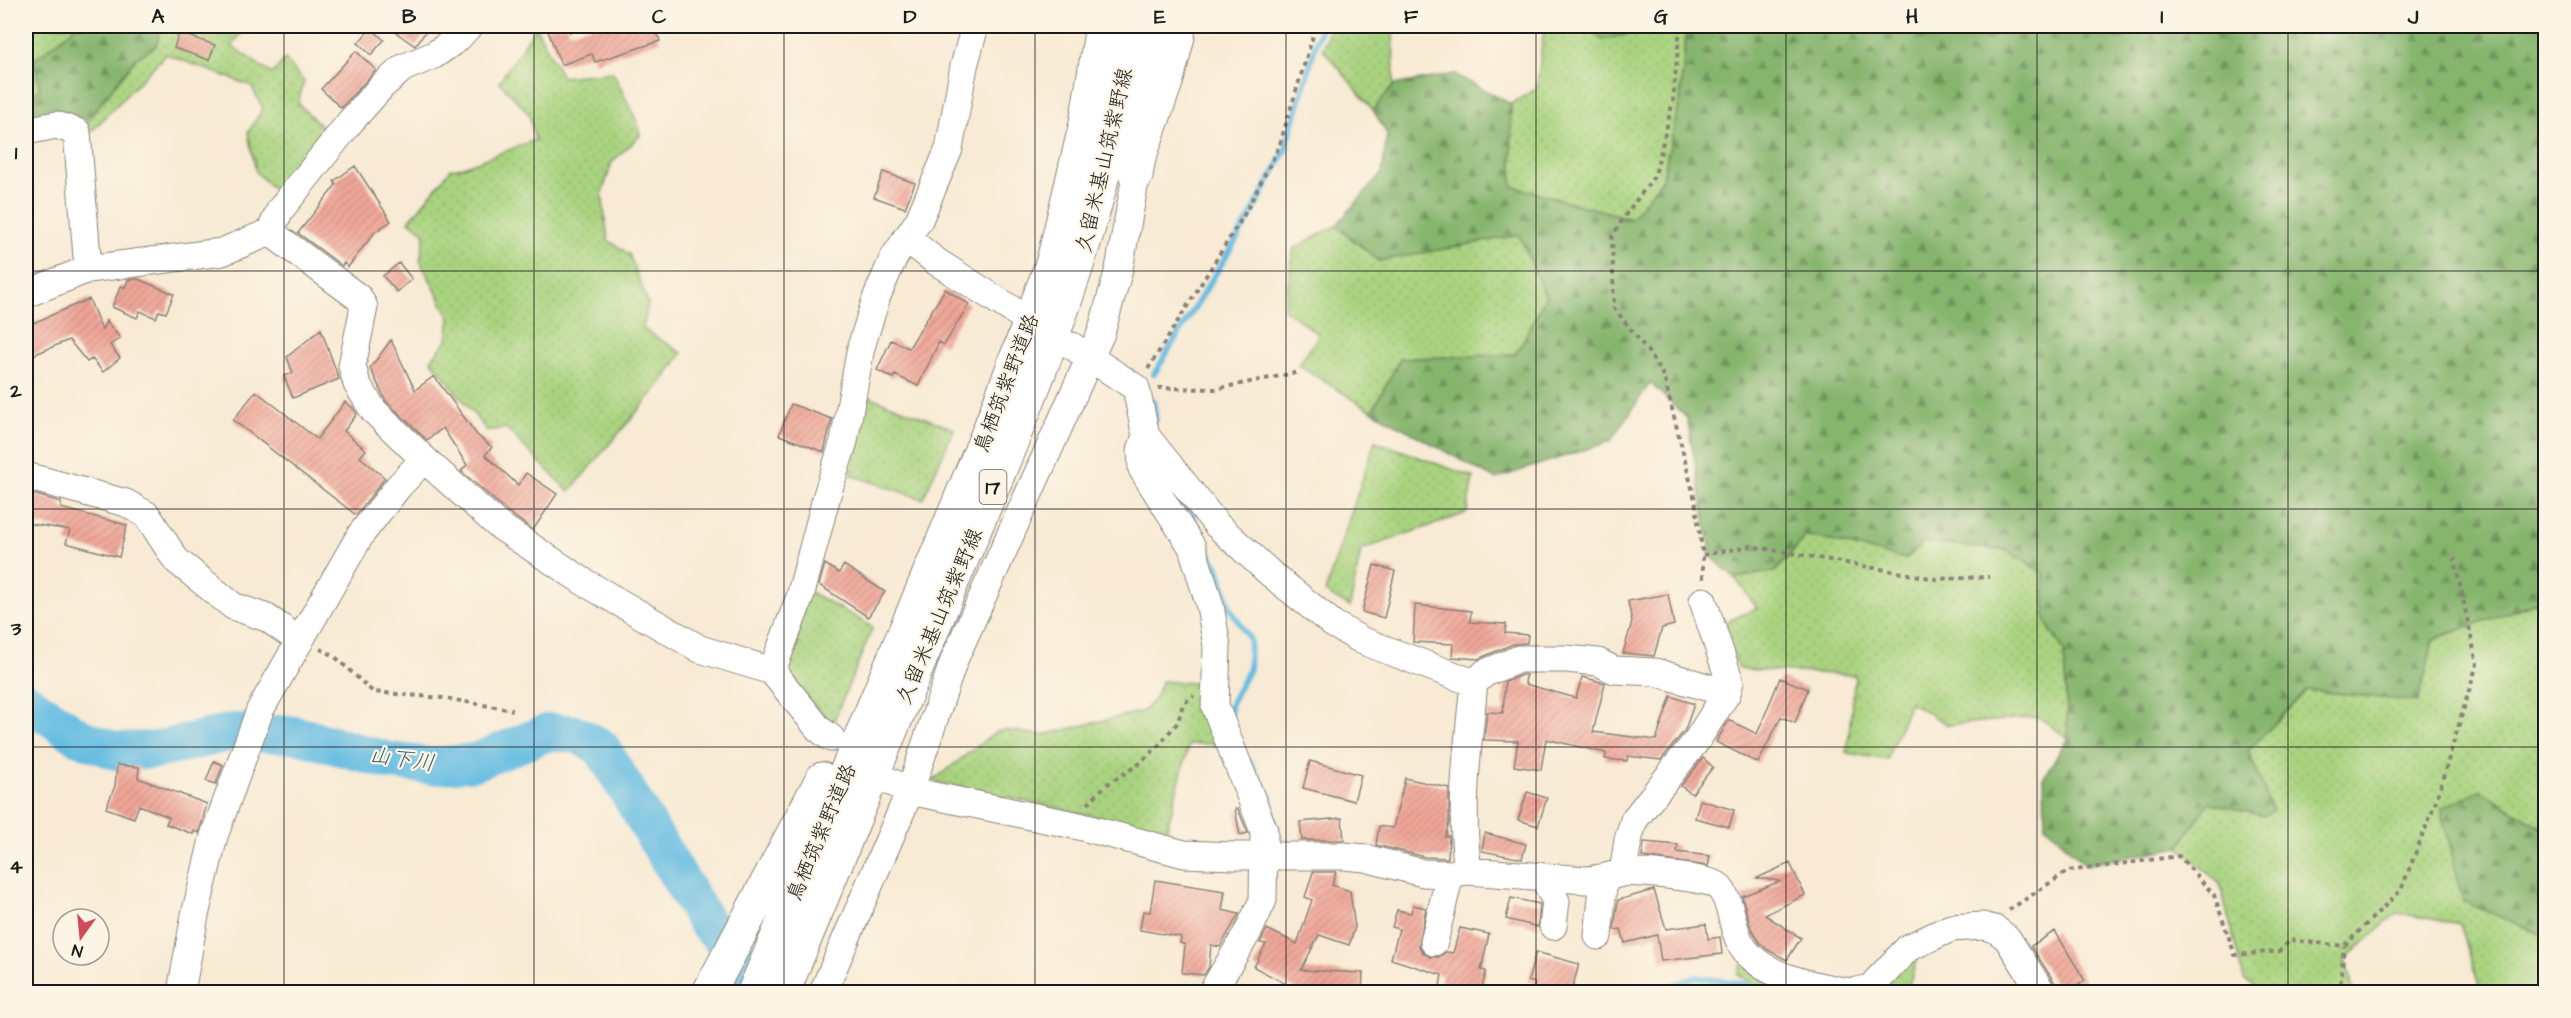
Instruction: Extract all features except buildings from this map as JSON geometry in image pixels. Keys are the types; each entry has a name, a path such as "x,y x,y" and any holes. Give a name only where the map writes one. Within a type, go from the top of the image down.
{"main road":[{"name":"鳥栖筑紫野道路","path":"754,993 796,927 938,549 988,433 1053,261 1086,123 1102,26"},
{"name":"久留米基山筑紫野線","path":"783,993 796,927 1026,406 1079,266 1104,176 1127,65 1131,26"},
{"path":"1136,176 1159,26"},
{"path":"710,993 799,824 938,549"}],"street":[{"path":"26,294 88,269 222,252 270,232 280,210 350,122 382,86 403,68 434,55 457,39 469,26"},
{"path":"772,671 800,597 844,441 861,347 877,296 893,259 919,220 949,149 964,66 975,26"},
{"path":"823,993 900,786 1081,352 1101,333 1119,268 1136,176 1170,80 1182,37 1182,26"},
{"path":"26,131 56,125 76,132 88,269"},
{"path":"270,232 359,298 364,307 352,366 357,384 374,411 424,459 498,525 584,582 700,649 772,671 819,729 831,738"},
{"path":"906,238 937,262 1019,314"},
{"path":"1081,352 1136,388 1146,436 1217,525 1271,574 1333,624 1363,641 1474,683"},
{"path":"1146,436 1141,450 1142,469 1192,547 1210,606 1217,646 1215,706 1264,831 1266,856 1263,900 1249,930 1212,993"},
{"path":"181,993 195,915 214,836 260,710 362,534 398,487 424,459"},
{"path":"26,476 126,503 147,515 176,560 233,606 267,618 300,640"},
{"path":"1598,936 1614,876 1634,820 1697,740 1727,693 1730,682 1703,601"},
{"path":"1434,942 1459,872 1464,848 1466,766 1474,683 1485,672 1519,659 1566,659 1598,662 1614,670 1655,672 1727,693"},
{"path":"900,786 1078,826 1184,854 1344,856 1365,858 1424,873 1700,879 1716,885 1726,900 1739,942 1757,962 1785,976 1818,987 1852,993 1870,988 1908,948 1951,928 1983,926 2007,938 2042,993"},
{"path":"1543,877 1556,901 1553,926"}],"path":[{"path":"1136,388 1244,215 1279,147 1316,26"},
{"path":"1680,26 1673,101 1655,175 1612,237 1614,308 1647,350 1664,377 1695,500 1703,555 1703,601"},
{"path":"1136,388 1215,389 1300,372"},
{"path":"1703,555 1751,546 1936,579 1989,577"},
{"path":"2342,993 2340,987 2344,946 2401,890 2436,801 2477,664 2454,558"},
{"path":"300,640 333,655 373,692 443,698 513,710"},
{"path":"1078,826 1081,813 1106,785 1139,764 1159,745 1178,722 1183,704 1192,697 1215,696"},
{"path":"1995,930 2004,913 2068,871 2179,856 2214,895 2235,955 2280,951 2290,940 2344,946"}],"green space":[{"path":"26,26 74,26 40,89 26,103"},
{"path":"74,26 161,26 156,46 136,58 87,121 58,112 26,118 26,103 40,89 34,60"},
{"path":"161,26 246,26 232,46 272,74 285,59 304,82 298,103 330,135 280,196 256,172 248,133 263,108 251,86 166,54 86,137 87,121 136,58 156,46"},
{"path":"1330,26 1393,26 1394,85 1373,110 1323,49"},
{"path":"1544,26 1584,26 1603,40 1659,26 1687,26 1680,102 1662,180 1631,219 1512,186 1511,104 1537,88"},
{"path":"1584,26 1659,26 1603,40"},
{"path":"1687,26 2545,26 2545,599 2434,639 2418,702 2307,690 2248,751 2273,811 2263,816 2209,802 2179,847 2086,865 2045,825 2044,777 2068,738 2064,651 2045,621 2044,573 2006,550 1923,542 1906,559 1807,535 1776,571 1735,578 1712,557 1687,418 1650,383 1611,441 1495,479 1372,411 1400,359 1516,354 1546,297 1519,235 1379,261 1336,226 1382,173 1387,134 1373,110 1394,85 1454,74 1511,104 1512,186 1631,219 1662,180 1680,102"},
{"path":"536,27 562,77 613,72 638,124 640,136 612,162 602,194 608,240 629,254 648,303 643,329 682,353 663,381 569,492 506,428 487,431 431,360 447,340 450,318 420,261 425,233 409,221 451,169 463,167 535,140 529,114 499,82"},
{"path":"1336,226 1379,261 1519,235 1546,297 1516,354 1400,359 1372,411 1298,365 1319,335 1284,309 1294,248"},
{"path":"868,396 954,429 923,499 851,475"},
{"path":"1375,441 1473,477 1467,513 1361,550 1350,607 1325,592"},
{"path":"1807,535 1906,559 1923,542 2006,550 2044,573 2045,621 2064,650 2068,738 2038,717 1948,725 1910,702 1887,760 1847,753 1855,675 1739,669 1722,624 1757,608 1735,578 1776,571"},
{"path":"808,591 873,627 832,725 786,671"},
{"path":"2545,599 2545,830 2480,790 2463,901 2545,936 2545,992 2481,992 2460,924 2397,913 2345,959 2354,992 2266,992 2244,980 2220,884 2179,847 2209,802 2263,816 2248,751 2307,690 2418,702 2434,639"},
{"path":"1162,681 1209,684 1221,744 1189,744 1166,832 932,781 996,732 1004,730 1043,735 1143,711 1154,700"},
{"path":"2480,790 2545,830 2545,936 2463,901 2441,808"},
{"path":"1917,958 1907,992 1864,992"},
{"path":"1744,959 1819,992 1768,992 1738,975"}],"waterway":[{"path":"1154,374 1249,219 1285,151 1320,30"},
{"path":"1153,400 1156,420"},
{"path":"1172,495 1190,507 1201,540 1218,567 1230,608 1250,640 1249,669 1230,705 1231,714"},
{"name":"山下川","path":"26,701 79,737 116,751 156,750 232,732 297,735 390,761 432,766 475,762 549,732 576,734 601,747 707,924 736,952 764,992"},
{"path":"1250,762 1269,795 1279,841"},
{"path":"1668,992 1668,987 1696,977 1744,984 1759,992"}]}
